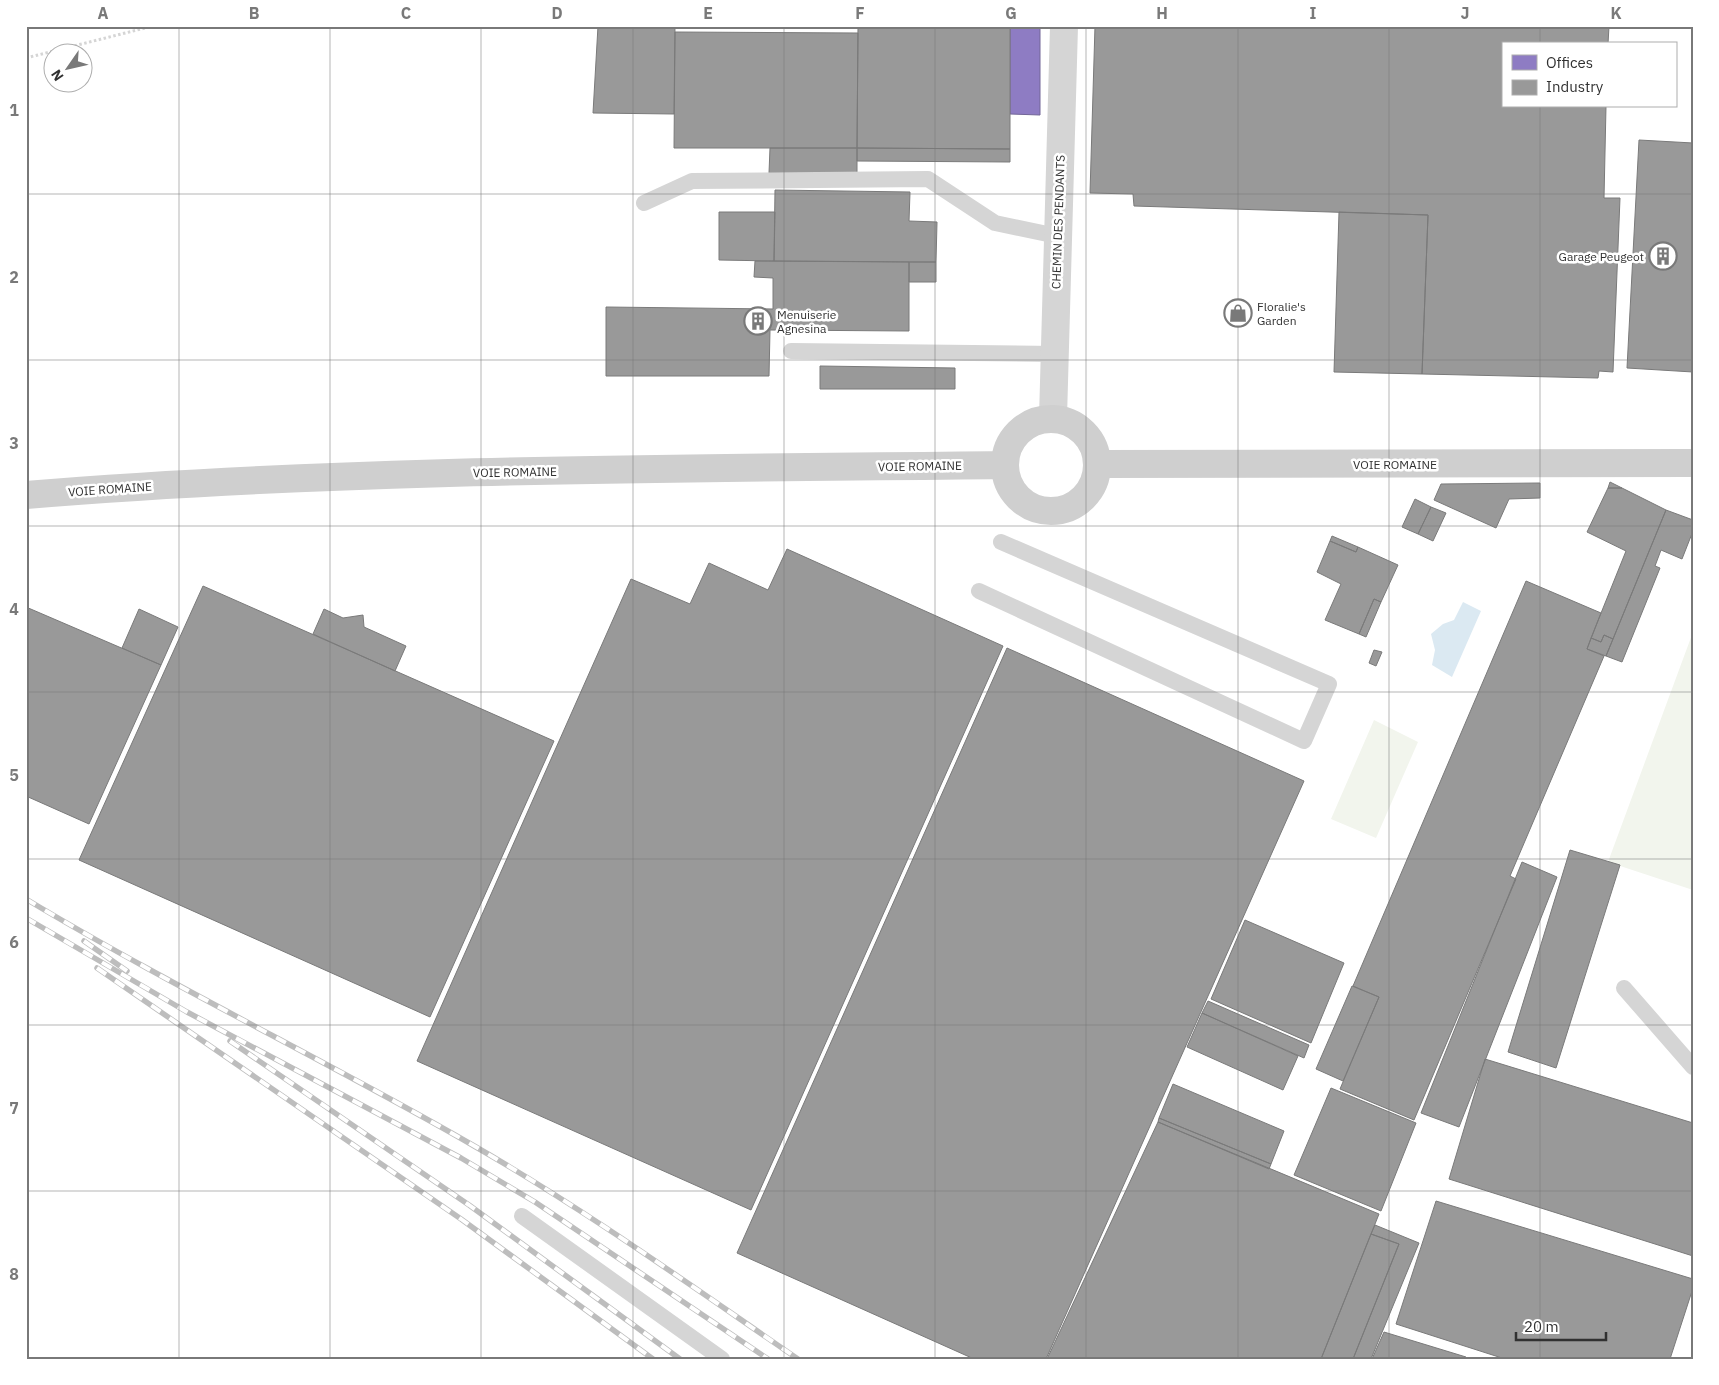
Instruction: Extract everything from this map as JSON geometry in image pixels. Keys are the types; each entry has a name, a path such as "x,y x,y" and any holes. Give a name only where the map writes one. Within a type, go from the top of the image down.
{"main road":[{"path":"1053,418 1066,421 1079,428 1089,438 1095,450 1097,464 1095,480 1088,493 1077,503 1063,510 1048,511 1033,508 1020,500 1006,478 1004,465 1006,450 1014,437 1024,427 1038,420 1053,418"},
{"name":"VOIE ROMAINE","path":"1097,464 1693,463"},
{"name":"VOIE ROMAINE","path":"26,495 367,474 1004,465"}],"street":[{"name":"CHEMIN DES PENDANTS","path":"1053,418 1064,26"}],"lane":[{"path":"644,203 692,181 928,179 995,223 1057,236"},
{"path":"791,351 1055,354"},
{"path":"979,591 1304,741 1330,684 1001,542"},
{"path":"1624,988 1693,1067"},
{"path":"522,1216 722,1359"}],"path":[{"path":"26,58 153,26"}],"shaded area":[{"path":"1463,602 1481,611 1452,677 1432,665 1435,650 1431,634 1443,624 1454,620"},
{"path":"1693,632 1693,890 1608,862"},
{"path":"1374,720 1418,742 1376,838 1331,819"}],"building: Offices":[{"path":"1010,26 1040,26 1040,115 1010,114"}],"building: Industry":[{"path":"598,26 675,26 674,114 593,113"},
{"path":"858,26 1010,26 1010,149 857,148"},
{"path":"1095,26 1609,26 1608,42 1502,42 1502,108 1606,108 1604,198 1620,198 1613,372 1599,371 1598,378 1422,374 1428,215 1134,206 1133,194 1090,193"},
{"path":"675,32 858,33 857,148 674,148"},
{"name":"Garage Peugeot","path":"1639,140 1693,143 1693,372 1627,368"},
{"path":"770,148 857,148 857,173 769,173"},
{"path":"857,148 1010,149 1010,162 857,161"},
{"path":"775,190 910,192 909,221 937,222 936,262 774,261"},
{"path":"719,212 775,212 774,261 719,260"},
{"path":"1339,212 1428,215 1422,374 1334,372"},
{"name":"Menuiserie Agnesina","path":"755,261 909,262 909,331 770,330 769,376 606,376 606,307 773,309 773,278 754,277"},
{"path":"909,262 936,262 936,282 909,282"},
{"path":"820,366 955,368 955,389 820,389"},
{"path":"1610,482 1622,488 1608,488"},
{"path":"1540,483 1540,498 1509,499 1496,528 1434,500 1441,484"},
{"path":"1608,488 1622,488 1666,510 1613,639 1604,635 1601,642 1591,638 1626,551 1587,532"},
{"path":"1415,499 1431,507 1418,534 1402,527"},
{"path":"1431,507 1446,513 1433,541 1418,534"},
{"path":"1666,510 1693,520 1693,531 1682,559 1661,550 1655,566 1660,568 1622,662 1606,656"},
{"path":"1332,536 1358,547 1356,552 1330,541"},
{"path":"1330,541 1356,552 1358,547 1398,565 1381,602 1374,599 1359,634 1325,620 1341,584 1317,572"},
{"path":"787,549 1003,646 751,1210 417,1061 631,579 690,604 709,563 768,590"},
{"path":"1526,581 1601,613 1587,649 1604,656 1510,876 1516,879 1414,1120 1340,1089 1379,997 1353,986"},
{"path":"203,586 554,741 430,1017 79,860"},
{"path":"1374,599 1381,602 1366,637 1359,634"},
{"path":"26,607 161,665 89,824 26,796"},
{"path":"139,609 178,627 161,665 122,648"},
{"path":"324,609 343,618 363,615 364,627 406,646 395,671 313,634"},
{"path":"1604,635 1613,639 1606,656 1587,649 1591,638 1601,642"},
{"path":"1007,648 1304,781 1046,1359 974,1359 737,1253"},
{"path":"1374,650 1382,652 1376,666 1369,663"},
{"path":"1570,850 1620,865 1556,1068 1508,1052"},
{"path":"1522,862 1557,877 1459,1127 1421,1113"},
{"path":"1245,920 1344,963 1311,1043 1211,999"},
{"path":"1352,986 1379,997 1343,1081 1316,1069"},
{"path":"1208,1001 1309,1045 1304,1058 1202,1013"},
{"path":"1202,1013 1298,1056 1283,1090 1187,1047"},
{"path":"1485,1059 1693,1123 1693,1256 1449,1179"},
{"path":"1173,1084 1284,1131 1271,1164 1159,1118"},
{"path":"1331,1088 1416,1123 1381,1211 1294,1175"},
{"path":"1159,1118 1271,1164 1269,1169 1158,1122"},
{"path":"1158,1122 1379,1214 1321,1359 1047,1359"},
{"path":"1436,1201 1693,1279 1693,1288 1670,1359 1505,1359 1396,1324"},
{"path":"1375,1225 1419,1243 1371,1359 1353,1359 1399,1244 1371,1234"},
{"path":"1371,1234 1399,1244 1353,1359 1321,1359"},
{"path":"1384,1332 1466,1357 1465,1359 1372,1359"}],"railway":[{"path":"26,899 136,962 414,1112 511,1168 636,1248 798,1359"},
{"path":"26,918 187,1012 461,1158 535,1202 768,1359"},
{"path":"84,941 127,971"},
{"path":"97,968 461,1219 653,1359"},
{"path":"230,1041 469,1205 680,1359"}],"place":[{"name":"Garage Peugeot","path":"1663,256"},
{"name":"Floralie's Garden","path":"1238,313"},
{"name":"Menuiserie Agnesina","path":"758,321"}]}
